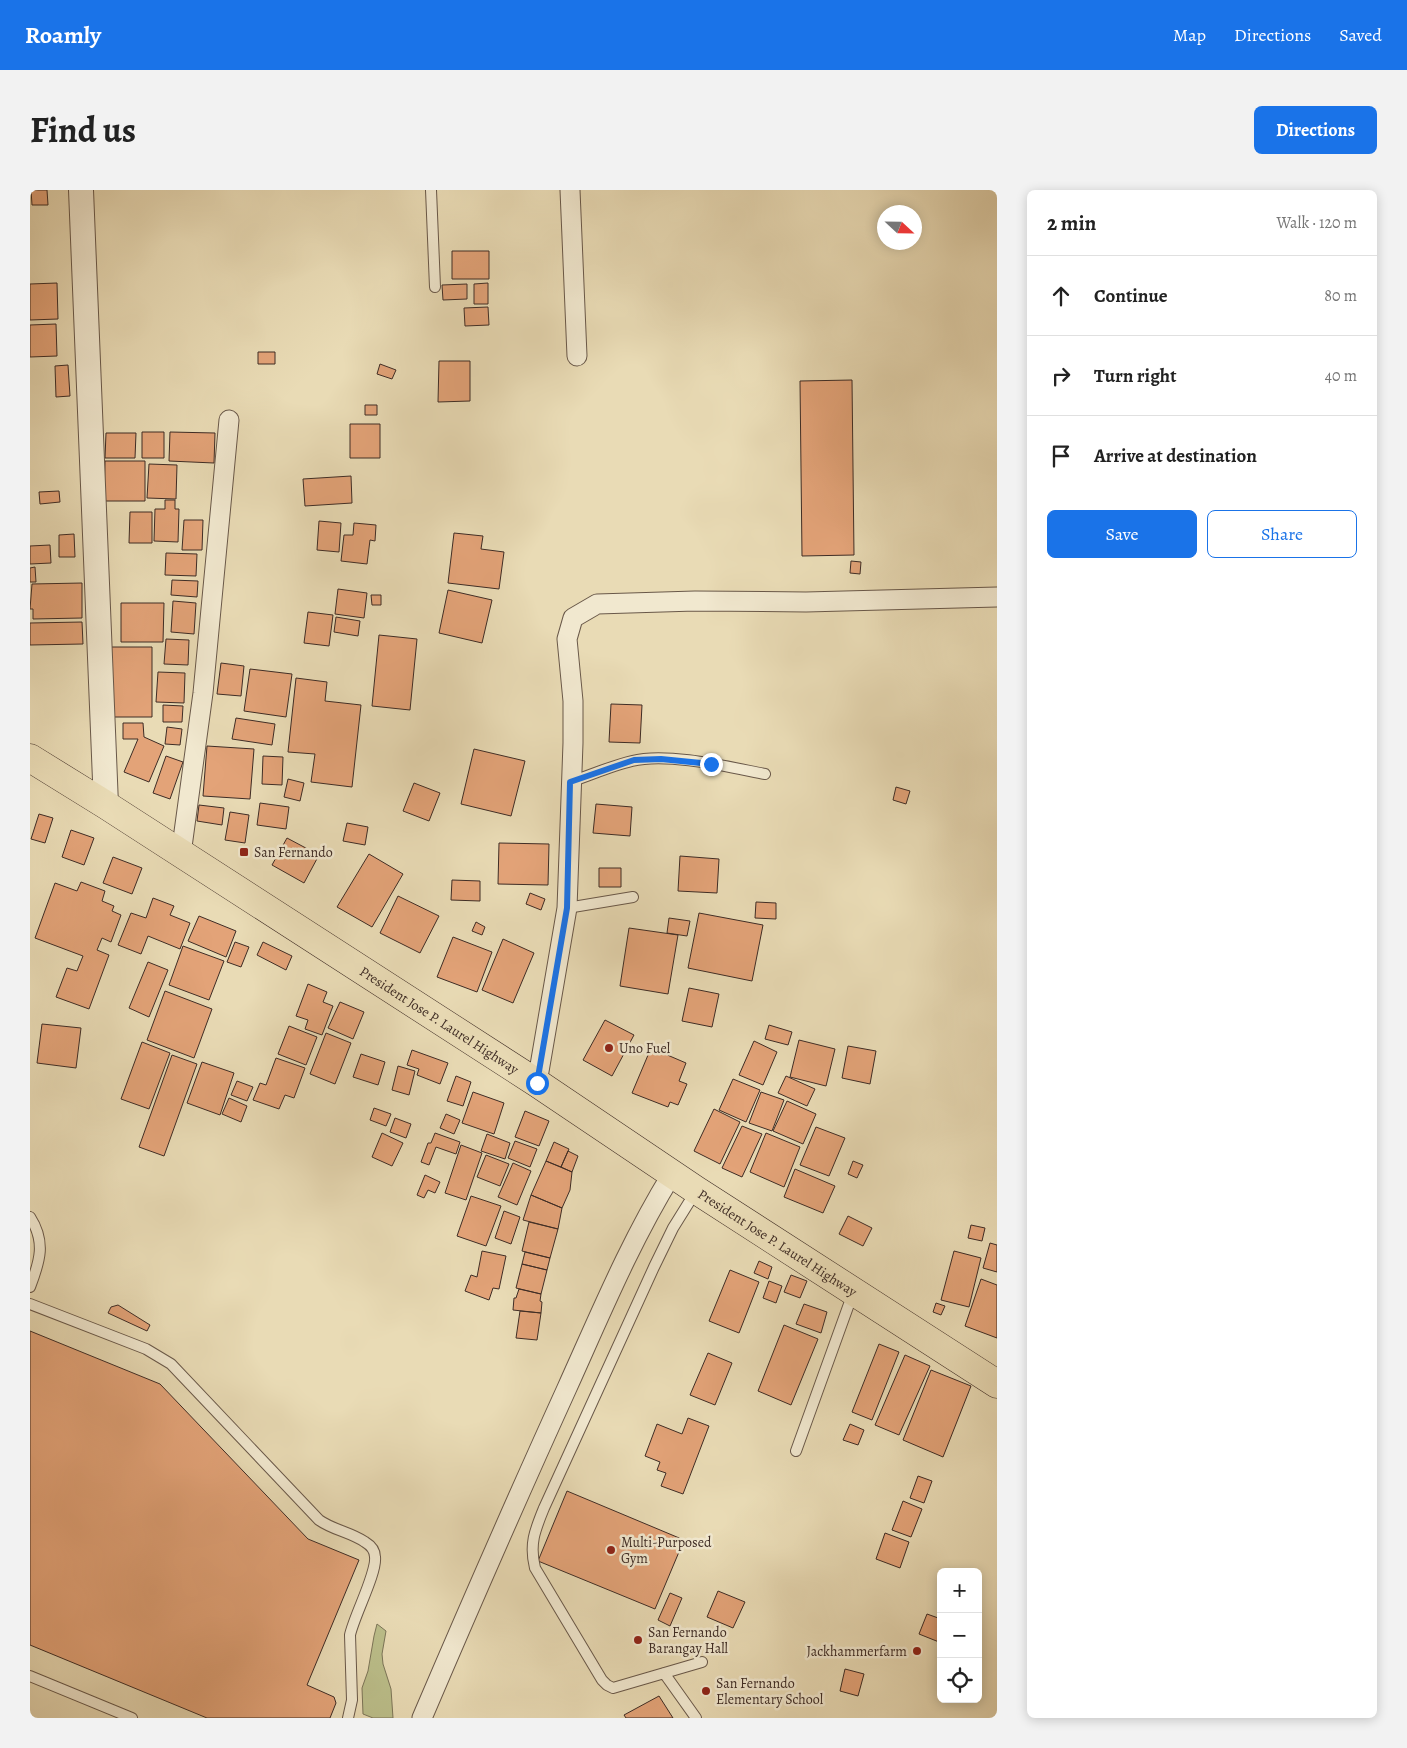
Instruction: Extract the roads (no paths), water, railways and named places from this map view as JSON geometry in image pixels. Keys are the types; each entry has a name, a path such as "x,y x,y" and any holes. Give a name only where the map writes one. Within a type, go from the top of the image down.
{"highway":[{"name":"President Jose P. Laurel Highway","path":"30,758 537,1083 696,1190 997,1384"}],"street":[{"path":"80,190 106,805"},
{"path":"570,190 577,356"},
{"path":"181,854 203,693 229,420"},
{"path":"537,1083 567,908 573,700 567,639 573,618 597,604 695,601 806,602 997,597"},
{"path":"422,1718 494,1550 624,1260 648,1212 672,1174"}],"lane":[{"path":"430,190 435,287"},
{"path":"570,782 634,760 661,759 711,764 765,774"},
{"path":"567,908 633,897"},
{"path":"696,1190 670,1234 654,1267 544,1508 531,1547 535,1568 602,1680 607,1685 613,1688 702,1662"},
{"path":"30,1217 36,1226 41,1249 30,1287"},
{"path":"796,1451 853,1292"},
{"path":"30,1304 146,1349 163,1358 171,1364 319,1520 360,1539 373,1549 375,1555 374,1569 352,1625 350,1635 352,1700 348,1718"},
{"path":"664,1672 696,1718"},
{"path":"30,1676 132,1718"}],"place":[{"name":"San Fernando","path":"244,852"},
{"name":"Uno Fuel","path":"609,1048"},
{"name":"Multi-Purposed Gym","path":"611,1550"},
{"name":"San Fernando Barangay Hall","path":"638,1640"},
{"name":"Jackhammerfarm","path":"917,1651"},
{"name":"San Fernando Elementary School","path":"706,1691"}]}
